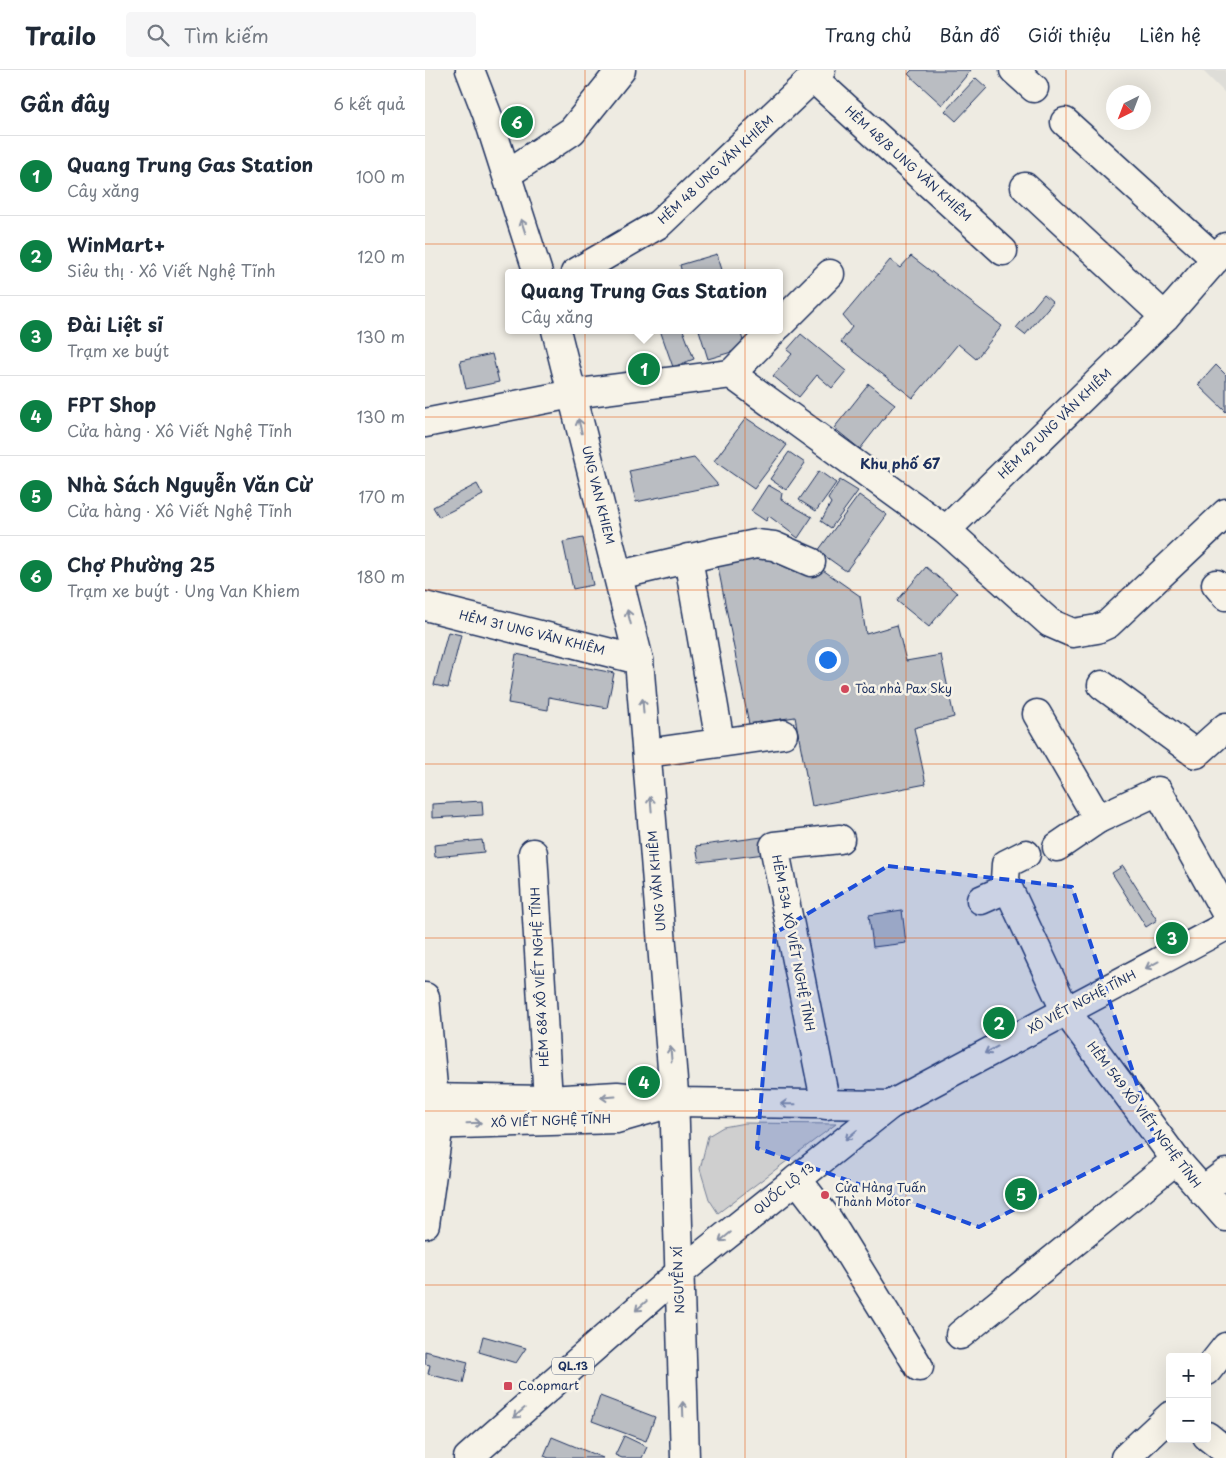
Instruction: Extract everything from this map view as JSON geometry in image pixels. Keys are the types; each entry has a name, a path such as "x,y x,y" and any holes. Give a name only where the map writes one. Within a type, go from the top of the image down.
{"main road":[{"path":"470,70 487,114 537,269"},
{"path":"507,174 572,131 621,70"},
{"name":"HẺM 48/8 UNG VĂN KHIÊM","path":"817,74 1003,251"},
{"name":"HẺM 48 UNG VĂN KHIÊM","path":"582,269 659,224 817,74"},
{"name":"HẺM 42 UNG VĂN KHIÊM","path":"946,530 1165,317 1221,253 1065,122"},
{"path":"1025,187 1165,317"},
{"path":"783,321 830,274"},
{"name":"UNG VAN KHIEM","path":"557,334 639,660"},
{"path":"425,423 572,394 731,374 770,334"},
{"path":"731,374 946,530 1050,623 1073,633 1097,629 1109,624 1226,513"},
{"path":"619,575 756,544 774,546 811,562"},
{"path":"688,558 720,742"},
{"name":"HẺM 31 UNG VĂN KHIÊM","path":"425,606 639,660"},
{"name":"UNG VĂN KHIÊM","path":"639,660 674,1102"},
{"path":"1102,685 1196,754 1224,733"},
{"path":"1037,714 1099,819"},
{"path":"647,753 783,734"},
{"path":"1057,847 1099,819 1158,791 1226,913"},
{"name":"HẺM 534 XÔ VIẾT NGHỆ TĨNH","path":"826,1105 774,846 840,838"},
{"name":"HẺM 684 XÔ VIẾT NGHỆ TĨNH","path":"533,853 548,1100"},
{"path":"981,900 1008,888 1005,880 1006,864 1026,854"},
{"name":"HẺM 549 XÔ VIẾT NGHỆ TĨNH","path":"1008,888 1065,1010 1176,1160 1226,1217"},
{"name":"XÔ VIẾT NGHỆ TĨNH","path":"431,1111 548,1100 617,1096 674,1102 889,1105 1226,926"},
{"path":"425,997 431,1111 425,1224"},
{"name":"XÔ VIẾT NGHỆ TĨNH","path":"431,1111 616,1119 674,1102"},
{"name":"NGUYỄN XÍ","path":"674,1102 685,1458"},
{"name":"QUỐC LỘ 13","path":"678,1274 889,1105"},
{"path":"960,1335 1176,1160"},
{"path":"1202,1191 1226,1173"},
{"path":"797,1179 829,1221 919,1367"},
{"name":"QL.13","path":"468,1458 678,1274"},
{"path":"1211,1366 1226,1347"},
{"path":"1125,1458 1166,1420"},
{"path":"1211,1439 1226,1452"}],"highlighted area":[{"path":"888,866 1072,887 1155,1139 979,1227 757,1148 775,933"}],"shaded area":[{"path":"1202,70 1226,70 1226,94"},
{"path":"745,1123 836,1124 718,1213 709,1199 700,1169 708,1136 723,1127"}],"building":[{"path":"912,70 971,70 942,105 908,74"},
{"path":"976,78 987,88 956,121 945,111"},
{"path":"717,254 722,269 681,269 680,265"},
{"path":"911,256 1002,326 976,359 958,344 913,398 841,342 852,327 843,316 890,260 900,268"},
{"path":"1044,294 1053,302 1025,335 1016,328"},
{"path":"661,334 685,334 694,359 673,367"},
{"path":"700,334 741,334 745,348 708,359"},
{"path":"801,334 846,371 832,388 817,375 799,397 773,376 792,354 787,350"},
{"path":"492,354 499,382 466,389 460,361"},
{"path":"1216,365 1226,375 1226,412 1198,385"},
{"path":"869,384 895,404 860,449 834,428"},
{"path":"746,418 787,445 754,489 714,461"},
{"path":"789,452 805,463 786,490 770,479"},
{"path":"694,458 718,485 636,502 629,471"},
{"path":"819,471 836,483 816,511 799,500"},
{"path":"840,480 858,491 831,528 821,521 831,503 828,499"},
{"path":"477,484 483,495 439,517 433,507"},
{"path":"768,485 782,493 781,499 812,517 798,538 769,516 766,521 751,511"},
{"path":"859,495 887,515 846,571 818,551"},
{"path":"583,538 593,585 573,589 563,542"},
{"name":"Tòa nhà Pax Sky","path":"756,549 769,559 791,560 820,568 860,596 866,634 897,625 906,661 941,655 954,717 914,728 926,784 812,806 795,717 749,724 716,557"},
{"path":"926,567 957,593 929,627 897,601"},
{"path":"448,632 461,635 448,688 434,685"},
{"path":"516,654 614,673 607,708 549,697 548,710 508,703"},
{"path":"482,801 483,815 432,818 432,804"},
{"path":"762,837 765,854 699,862 696,846"},
{"path":"482,840 484,852 435,857 434,845"},
{"path":"1123,866 1157,920 1146,927 1112,873"},
{"path":"902,910 906,943 873,947 869,915"},
{"path":"483,1336 526,1348 516,1363 479,1352"},
{"path":"425,1351 468,1362 463,1383 428,1374 430,1365 425,1364"},
{"path":"600,1396 655,1417 646,1441 592,1421"},
{"path":"624,1436 647,1447 642,1458 622,1458 615,1455"},
{"path":"552,1437 603,1458 549,1458 544,1456"}],"place":[{"name":"Chợ Phường 25","path":"517,122"},
{"name":"Quang Trung Gas Station","path":"644,369"},
{"name":"Tòa nhà Pax Sky","path":"845,689"},
{"name":"Đài Liệt sĩ","path":"1172,938"},
{"name":"WinMart+","path":"999,1023"},
{"name":"FPT Shop","path":"644,1082"},
{"name":"Nhà Sách Nguyễn Văn Cừ","path":"1021,1194"},
{"name":"Cửa Hàng Tuấn Thành Motor","path":"825,1195"},
{"name":"Co.opmart","path":"508,1386"}],"district":[{"name":"Khu phố 67","path":"900,464"}]}
